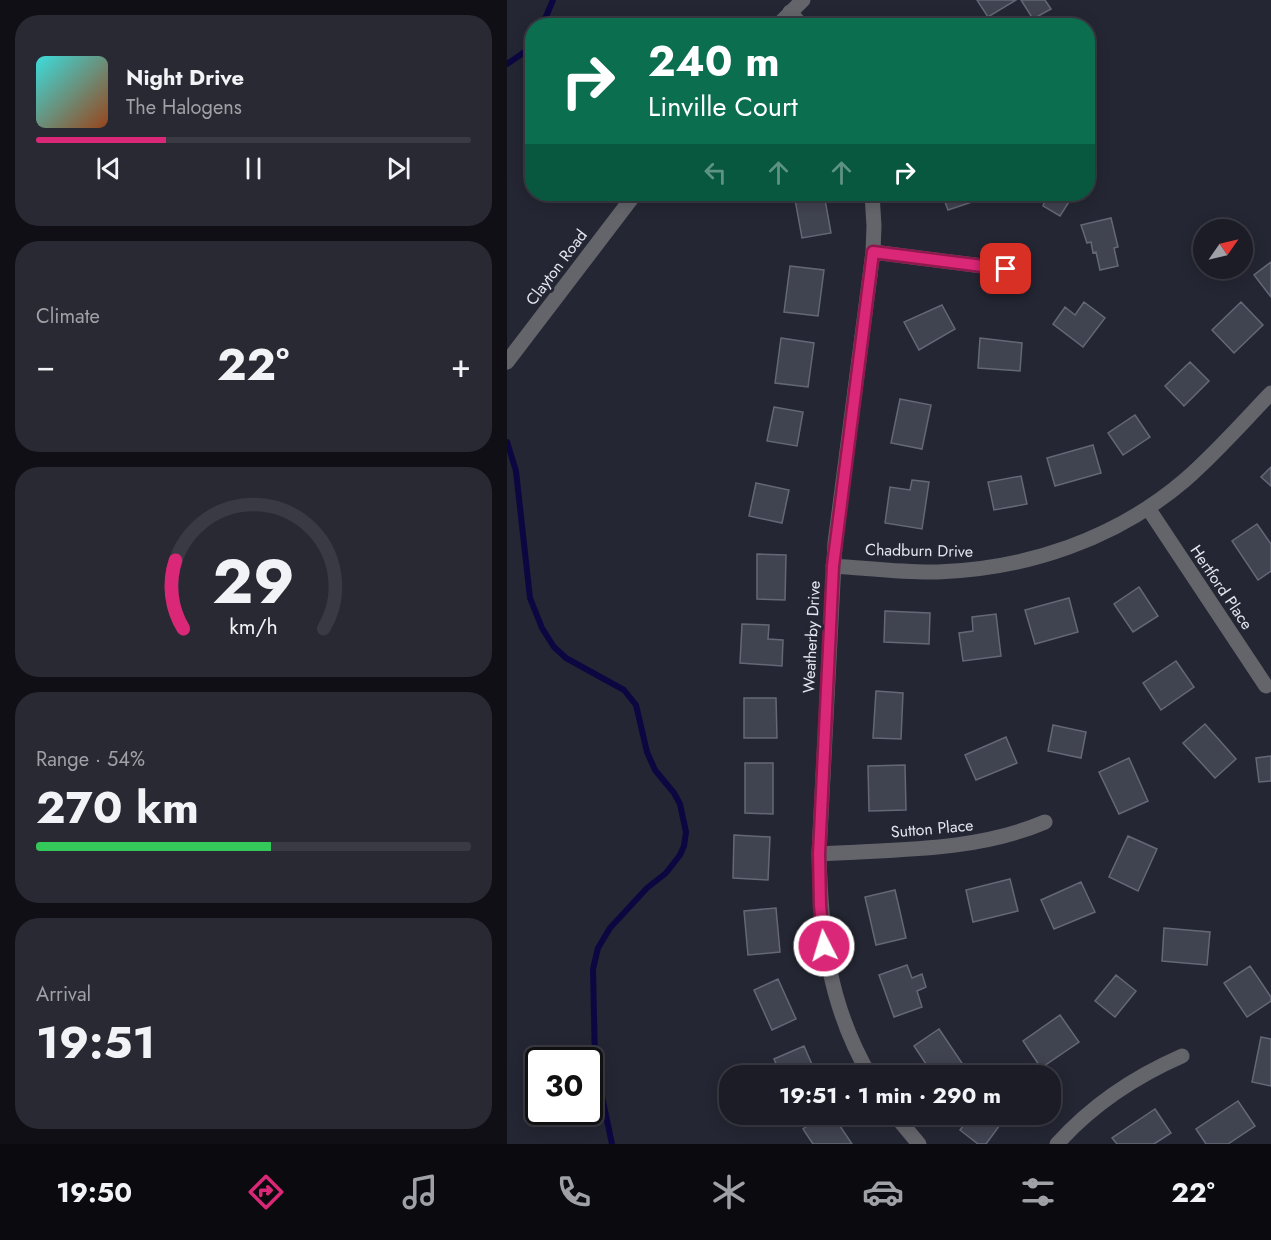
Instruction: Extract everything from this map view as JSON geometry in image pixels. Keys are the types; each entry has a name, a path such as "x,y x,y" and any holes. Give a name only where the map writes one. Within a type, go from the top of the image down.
{"street":[{"path":"784,18 803,0"},
{"path":"790,12 795,18"},
{"name":"Clayton Road","path":"507,362 630,201"},
{"name":"Weatherby Drive","path":"864,1065 846,1029 833,989 824,946 819,854 833,566 873,252 872,201"},
{"path":"873,252 1006,269"},
{"name":"Chadburn Drive","path":"833,566 935,572 980,569 1013,563 1067,548 1109,530 1147,508 1192,473 1271,393"},
{"name":"Hertford Place","path":"1147,508 1266,686"},
{"name":"Sutton Place","path":"819,854 983,841 1018,833 1045,822"},
{"path":"1057,1144 1099,1103 1127,1084 1182,1056"},
{"path":"903,1125 919,1144"}],"building":[{"path":"977,0 1016,0 988,17"},
{"path":"1021,0 1045,0 1051,9 1032,18"},
{"path":"795,201 825,201 831,233 802,238"},
{"path":"945,201 975,201 948,210"},
{"path":"1041,201 1070,201 1060,216 1043,206 1044,203"},
{"path":"1111,218 1118,247 1114,248 1118,266 1100,270 1096,252 1093,253 1091,242 1087,243 1081,225"},
{"path":"1271,262 1271,297 1254,275"},
{"path":"790,266 824,270 818,316 784,312"},
{"path":"1084,302 1105,318 1083,347 1053,324 1065,307 1075,315"},
{"path":"1241,302 1263,325 1234,353 1212,330"},
{"path":"942,305 955,329 919,350 904,322"},
{"path":"781,338 814,343 808,387 775,383"},
{"path":"980,338 1022,343 1020,371 978,368"},
{"path":"1190,362 1209,381 1184,406 1165,386"},
{"path":"900,399 931,405 922,449 891,443"},
{"path":"774,407 803,412 797,446 767,441"},
{"path":"1135,415 1150,437 1123,455 1108,433"},
{"path":"1093,445 1101,473 1055,486 1047,458"},
{"path":"1271,467 1271,486 1261,477"},
{"path":"1021,476 1027,504 994,510 988,482"},
{"path":"912,480 929,482 922,529 885,523 890,487 910,490"},
{"path":"756,483 789,490 782,523 749,516"},
{"path":"1257,524 1271,544 1271,571 1258,580 1232,541"},
{"path":"757,554 786,555 785,600 757,599"},
{"path":"1139,587 1158,616 1133,632 1114,604"},
{"path":"1069,598 1078,632 1035,644 1025,610"},
{"path":"885,611 930,613 929,644 884,642"},
{"path":"996,614 1001,656 963,661 959,633 973,631 972,617"},
{"path":"742,624 769,625 768,639 783,640 782,666 740,663"},
{"path":"1176,661 1194,687 1161,710 1143,683"},
{"path":"876,691 903,693 901,739 873,738"},
{"path":"744,698 776,698 777,738 744,738"},
{"path":"1205,724 1236,759 1215,778 1183,743"},
{"path":"1053,725 1086,732 1081,758 1048,751"},
{"path":"1006,737 1017,763 976,780 965,755"},
{"path":"1271,756 1271,781 1259,782 1256,758"},
{"path":"1129,758 1148,801 1119,814 1099,772"},
{"path":"745,763 773,763 773,814 745,813"},
{"path":"905,765 906,810 869,811 868,766"},
{"path":"734,835 770,837 768,880 733,878"},
{"path":"1128,836 1157,849 1138,891 1109,877"},
{"path":"1010,879 1018,911 973,922 966,890"},
{"path":"1081,882 1095,912 1054,929 1041,900"},
{"path":"895,890 906,938 876,945 865,897"},
{"path":"776,908 780,952 748,955 744,911"},
{"path":"1164,928 1210,932 1207,965 1162,961"},
{"path":"907,965 912,978 922,974 926,987 917,991 922,1007 894,1017 879,975"},
{"path":"1250,966 1271,997 1271,1001 1247,1017 1224,983"},
{"path":"1116,975 1136,991 1115,1017 1095,1001"},
{"path":"778,979 796,1019 772,1030 754,990"},
{"path":"1060,1015 1079,1042 1045,1065 1039,1065 1023,1041"},
{"path":"939,1029 963,1065 927,1065 914,1046"},
{"path":"1261,1037 1271,1039 1271,1086 1252,1082"},
{"path":"804,1046 812,1065 776,1065 774,1059"},
{"path":"1238,1101 1255,1126 1228,1144 1206,1144 1196,1129"},
{"path":"1155,1109 1171,1133 1154,1144 1117,1144 1112,1138"},
{"path":"809,1125 839,1125 852,1144 813,1144 803,1129"},
{"path":"964,1125 1000,1125 986,1144 978,1144 960,1130"}],"waterway":[{"path":"545,18 553,0"},
{"path":"507,64 525,52"},
{"path":"507,442 516,471 530,598 542,628 554,647 566,658 624,690 636,705 647,752 655,770 680,804 686,832 680,855 666,873 647,888 610,928 598,948 593,969 595,1063 612,1144"}],"route":[{"path":"824,946 819,854 833,566 873,252 1006,269"}]}
